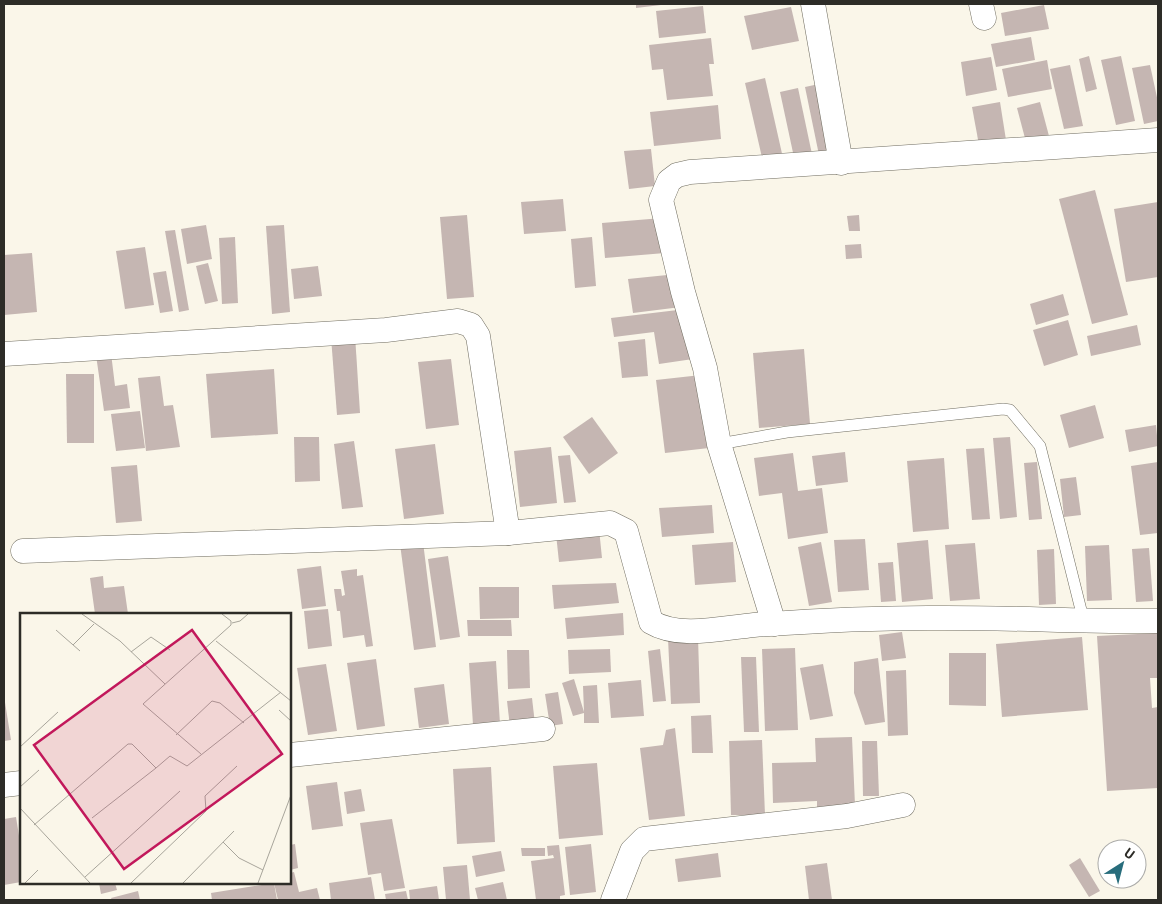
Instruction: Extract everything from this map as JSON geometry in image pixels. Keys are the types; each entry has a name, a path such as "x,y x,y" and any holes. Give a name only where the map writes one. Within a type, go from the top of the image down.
{"street":[{"path":"813,4 841,163"},
{"path":"774,624 719,444 705,368 683,292 661,200 669,181 677,175 690,172 1158,140"},
{"path":"4,354 386,330 458,321 474,328 478,336 508,533"},
{"path":"23,551 508,533 610,523 618,525 626,531 651,622 663,629 685,630 774,624 928,618 1084,622 1158,621"},
{"path":"291,755 543,729"},
{"path":"4,785 20,783"},
{"path":"613,900 632,851 644,839 847,816 904,805"}],"lane":[{"path":"719,444 796,431 1003,409 1010,410 1040,446 1084,622"}],"building":[{"path":"636,4 661,4 661,5 636,8"},
{"path":"1044,5 1049,29 1005,36 1001,13"},
{"path":"703,6 706,33 659,38 656,11"},
{"path":"791,7 799,41 752,50 744,16"},
{"path":"1031,37 1035,60 996,67 991,44"},
{"path":"711,38 714,64 709,64 713,96 667,100 663,69 652,70 649,45"},
{"path":"1089,56 1097,89 1086,92 1079,59"},
{"path":"1121,56 1135,121 1116,125 1101,60"},
{"path":"991,57 997,90 966,96 961,62"},
{"path":"1047,60 1052,89 1008,97 1002,69"},
{"path":"1070,65 1083,126 1064,129 1050,69"},
{"path":"1150,65 1158,102 1158,121 1144,124 1132,68"},
{"path":"765,78 783,158 763,162 745,83"},
{"path":"819,84 833,152 819,155 805,87"},
{"path":"798,88 813,159 795,162 780,92"},
{"path":"1000,102 1006,140 979,145 972,107"},
{"path":"1040,102 1049,136 1026,142 1017,108"},
{"path":"718,105 721,139 654,146 650,112"},
{"path":"651,149 655,186 629,189 624,151"},
{"path":"1095,190 1128,315 1092,324 1059,199"},
{"path":"563,199 566,231 524,234 521,202"},
{"path":"1158,202 1158,277 1126,282 1114,209"},
{"path":"467,215 474,297 447,299 440,217"},
{"path":"859,215 860,231 849,231 847,216"},
{"path":"662,218 665,253 605,258 602,223"},
{"path":"206,225 212,259 187,264 181,229"},
{"path":"284,225 290,312 272,314 266,226"},
{"path":"175,230 189,310 179,312 165,231"},
{"path":"235,237 238,303 222,304 219,238"},
{"path":"592,237 596,286 575,288 571,239"},
{"path":"861,244 862,258 846,259 845,245"},
{"path":"145,247 154,305 125,309 116,251"},
{"path":"32,253 37,312 4,315 4,255"},
{"path":"208,263 218,301 205,304 196,266"},
{"path":"318,266 322,296 294,299 291,269"},
{"path":"166,271 173,311 160,313 153,273"},
{"path":"677,274 681,307 633,313 628,279"},
{"path":"1063,294 1069,315 1036,325 1030,304"},
{"path":"686,309 693,359 659,364 654,332 614,337 611,318"},
{"path":"1068,320 1078,355 1044,366 1033,330"},
{"path":"1137,325 1141,345 1091,356 1087,336"},
{"path":"355,335 360,413 337,415 331,337"},
{"path":"645,339 648,376 622,378 618,342"},
{"path":"804,349 810,424 759,428 753,353"},
{"path":"111,353 115,386 127,384 130,408 104,411 96,355"},
{"path":"451,359 459,425 426,429 418,362"},
{"path":"274,369 278,434 211,438 206,374"},
{"path":"66,374 94,374 94,443 67,443"},
{"path":"701,375 709,448 665,453 656,380"},
{"path":"160,376 164,406 173,405 180,447 146,451 138,378"},
{"path":"1095,405 1104,438 1069,448 1060,415"},
{"path":"140,411 145,448 116,451 111,414"},
{"path":"592,417 618,453 589,474 563,437"},
{"path":"1156,425 1158,446 1129,452 1125,430"},
{"path":"294,437 319,437 320,481 295,482"},
{"path":"1010,437 1017,517 1000,519 993,438"},
{"path":"354,441 363,507 342,509 334,444"},
{"path":"435,444 444,514 404,519 395,449"},
{"path":"551,447 557,503 520,507 514,451"},
{"path":"984,448 990,519 972,520 966,449"},
{"path":"845,452 848,482 816,486 812,456"},
{"path":"793,453 798,491 822,488 828,533 788,539 782,493 759,496 754,458"},
{"path":"570,455 576,502 564,503 558,456"},
{"path":"944,458 949,529 913,532 907,461"},
{"path":"1037,462 1042,519 1029,520 1024,463"},
{"path":"1158,462 1158,533 1140,535 1131,466"},
{"path":"137,465 142,521 116,523 111,467"},
{"path":"1076,477 1081,515 1064,517 1060,479"},
{"path":"712,505 714,533 662,537 659,508"},
{"path":"599,529 602,558 559,562 556,534"},
{"path":"865,539 869,590 838,592 834,540"},
{"path":"928,540 933,599 902,602 897,543"},
{"path":"423,542 436,647 414,650 400,544"},
{"path":"733,542 736,582 695,585 692,545"},
{"path":"821,542 832,602 809,606 798,547"},
{"path":"975,543 980,599 950,601 945,545"},
{"path":"1109,545 1112,600 1087,601 1085,546"},
{"path":"1149,548 1153,601 1136,602 1132,549"},
{"path":"1054,549 1056,604 1039,605 1037,550"},
{"path":"448,556 460,637 440,640 428,559"},
{"path":"893,562 896,601 881,602 878,563"},
{"path":"321,566 326,606 302,609 297,569"},
{"path":"357,569 357,576 363,575 373,646 366,647 364,635 343,638 340,611 337,611 334,589 341,589 342,596 345,595 341,571"},
{"path":"103,576 104,588 124,586 128,613 95,613 90,578"},
{"path":"616,583 619,603 554,609 552,585"},
{"path":"479,587 519,587 519,618 480,619"},
{"path":"328,609 332,646 308,649 304,611"},
{"path":"623,613 624,635 567,639 565,618"},
{"path":"467,620 511,620 512,636 468,636"},
{"path":"902,632 906,658 882,661 879,635"},
{"path":"1158,633 1158,678 1150,678 1152,708 1158,707 1158,788 1107,791 1097,636"},
{"path":"698,637 700,703 671,704 668,638"},
{"path":"1082,637 1088,710 1002,717 996,644"},
{"path":"795,648 798,730 765,731 762,649"},
{"path":"610,649 611,672 569,674 568,650"},
{"path":"660,649 666,701 653,702 648,651"},
{"path":"507,650 529,650 530,688 508,689"},
{"path":"949,653 986,653 986,706 949,705"},
{"path":"741,657 756,657 759,732 744,732"},
{"path":"878,658 885,722 865,725 854,693 854,662"},
{"path":"376,659 385,726 357,730 347,663"},
{"path":"496,661 500,724 473,725 469,663"},
{"path":"326,664 337,731 308,735 297,668"},
{"path":"823,664 833,716 810,720 800,668"},
{"path":"906,670 908,735 888,736 886,671"},
{"path":"574,679 584,712 583,686 597,685 599,723 584,723 584,713 573,716 562,683"},
{"path":"641,680 644,716 611,718 608,683"},
{"path":"444,684 449,724 419,728 414,688"},
{"path":"558,692 563,724 550,726 545,694"},
{"path":"4,696 11,740 4,741"},
{"path":"532,698 535,724 510,727 507,701"},
{"path":"711,715 713,753 692,753 691,716"},
{"path":"675,728 685,816 649,820 640,748 663,745 666,730"},
{"path":"852,737 855,805 817,807 817,801 773,803 772,763 816,762 815,738"},
{"path":"762,740 765,815 731,815 729,741"},
{"path":"862,741 877,741 879,796 863,796"},
{"path":"597,763 603,835 559,839 553,766"},
{"path":"491,767 495,842 457,844 453,769"},
{"path":"337,782 343,826 312,830 306,786"},
{"path":"361,789 365,811 347,814 344,792"},
{"path":"16,817 20,842 20,882 4,885 4,819"},
{"path":"392,819 405,888 384,891 381,873 368,875 360,823"},
{"path":"295,844 298,868 291,870 291,845"},
{"path":"591,844 596,892 570,895 565,847"},
{"path":"559,845 565,895 560,896 560,900 536,900 531,861 554,858 553,855 548,856 547,846"},
{"path":"521,848 545,848 545,856 522,856"},
{"path":"501,851 505,871 476,877 472,856"},
{"path":"718,853 721,877 678,882 675,859"},
{"path":"1080,858 1097,889 1100,891 1089,897 1069,865"},
{"path":"827,863 832,900 809,900 805,866"},
{"path":"467,865 470,900 446,900 443,867"},
{"path":"294,872 299,892 317,888 320,900 278,900 274,884 291,884 291,873"},
{"path":"371,877 375,900 331,900 329,883"},
{"path":"503,882 507,900 478,900 475,888"},
{"path":"99,884 115,884 117,890 101,894"},
{"path":"274,884 277,900 212,900 211,893"},
{"path":"437,886 439,900 410,900 409,890"},
{"path":"138,891 140,900 112,900 111,898"},
{"path":"406,891 408,900 386,900 385,894"}]}
